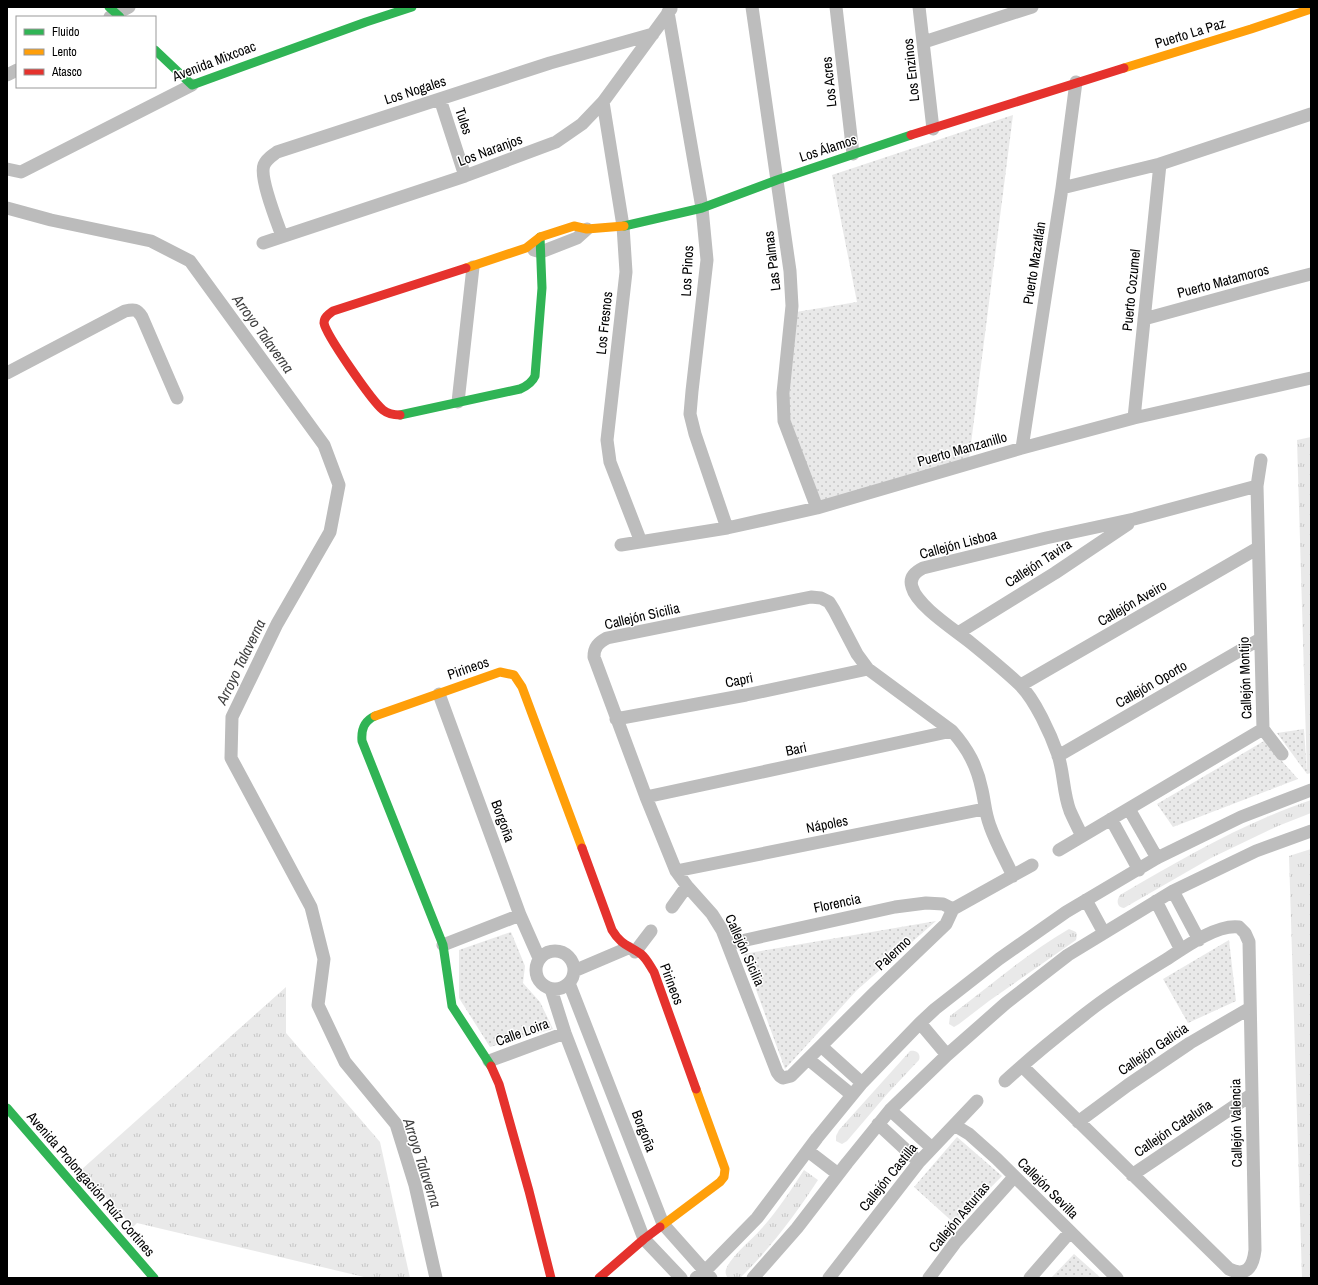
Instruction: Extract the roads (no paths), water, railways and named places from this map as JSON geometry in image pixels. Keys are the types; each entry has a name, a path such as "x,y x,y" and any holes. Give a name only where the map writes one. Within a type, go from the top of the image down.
{"street":[{"path":"114,14 129,7"},
{"name":"Avenida Mixcoac","path":"10,170 21,172 28,169 192,85 366,22 412,7"},
{"name":"Las Palmas","path":"752,7 790,271 792,306 783,393 784,421 817,508"},
{"name":"Los Acres","path":"836,7 853,154"},
{"name":"Los Enzinos","path":"919,7 933,129"},
{"path":"924,42 1032,7"},
{"name":"Puerto La Paz","path":"1076,82 1251,29 1311,8"},
{"name":"Los Naranjos","path":"264,243 465,176 556,142 582,124 603,102 670,10"},
{"name":"Los Pinos","path":"670,10 702,208 707,260 690,414 695,434 727,528"},
{"name":"Los Nogales","path":"282,236 264,180 263,166 268,158 277,152 550,63 653,34"},
{"path":"156,51 192,85"},
{"path":"7,75 16,70"},
{"name":"Los Álamos","path":"540,237 574,226 587,230 623,226 702,208 853,154 1076,82"},
{"name":"Puerto Mazatlán","path":"1022,448 1062,188 1076,82"},
{"name":"Tules","path":"440,98 465,176"},
{"name":"Los Fresnos","path":"603,102 623,226 626,272 607,440 610,462 641,542"},
{"path":"1062,188 1160,164 1311,114"},
{"name":"Puerto Cozumel","path":"1134,418 1160,164"},
{"path":"526,248 541,252 578,238 587,230"},
{"path":"540,237 542,288 535,376 533,382 520,390 458,402 403,415 393,416 387,414 381,408 333,342 324,322 326,316 333,311 473,267 526,248 540,237"},
{"path":"458,402 473,267"},
{"name":"Puerto Matamoros","path":"1144,319 1311,274"},
{"path":"7,373 133,309 138,311 142,317 176,398"},
{"name":"Puerto Manzanillo","path":"621,545 727,528 817,508 1022,448 1134,418 1311,378"},
{"name":"Callejón Montijo","path":"1059,850 1263,729 1257,486 1261,460"},
{"name":"Callejón Lisboa","path":"1082,836 1070,811 1063,786 1058,756 1046,726 1034,704 1021,685 928,609 915,595 911,586 912,578 916,572 922,568 1134,519 1257,486"},
{"name":"Callejón Tavira","path":"958,633 1055,573 1134,519"},
{"name":"Callejón Aveiro","path":"1021,685 1258,548"},
{"name":"Callejón Sicilia","path":"783,1078 777,1072 722,930 712,914 676,871 616,719 594,657 594,650 599,643 607,638 796,600 816,597 822,598 829,602 857,654 868,669 952,731 963,744 974,762 982,791 984,809 990,828 1013,876"},
{"name":"Callejón Oporto","path":"1058,756 1260,640"},
{"name":"Capri","path":"616,719 746,695 868,669"},
{"name":"Pirineos","path":"551,1278 529,1191 499,1084 489,1061 452,1006 443,945 362,741 361,730 365,723 373,717 500,672 510,672 516,676 522,687 612,930 618,940 631,950 642,955 654,972 725,1169 724,1177 720,1182 644,1239 599,1278"},
{"name":"Borgoña","path":"438,694 520,915 539,958"},
{"path":"1263,729 1282,754"},
{"name":"Bari","path":"646,797 952,731"},
{"path":"704,1276 757,1218 862,1083 935,1009 999,960 1066,912 1157,858 1241,817 1311,790"},
{"name":"Nápoles","path":"676,871 984,809"},
{"path":"1129,809 1157,858"},
{"path":"1112,819 1139,870"},
{"path":"753,1278 797,1228 838,1174 890,1110 947,1055 1006,1003 1068,955 1173,891 1256,851 1311,831"},
{"path":"954,909 1032,865"},
{"path":"672,907 687,886"},
{"path":"1173,891 1199,940"},
{"path":"1086,900 1104,933"},
{"path":"1156,901 1181,950"},
{"name":"Florencia","path":"728,944 895,907 926,902 943,904 954,909"},
{"name":"Palermo","path":"783,1078 791,1076 946,924 954,909"},
{"path":"443,945 520,915"},
{"name":"Callejón Valencia","path":"1004,1081 1084,1014 1138,977 1199,940 1228,927 1238,927 1245,933 1249,942 1255,1250 1251,1266 1246,1271 1240,1273 1229,1269 1022,1066"},
{"path":"572,977 570,959 561,952 549,952 539,958 536,964 535,970 540,982 545,987 558,989 564,987 572,977 631,950 651,931"},
{"name":"Borgoña","path":"572,977 663,1224 704,1276"},
{"path":"551,989 565,1033 644,1239 681,1278"},
{"name":"Callejón Galicia","path":"1078,1122 1128,1085 1190,1043 1250,1008"},
{"path":"920,1023 947,1055"},
{"name":"Calle Loira","path":"489,1061 565,1033"},
{"path":"821,1046 862,1083"},
{"path":"808,1059 852,1095"},
{"name":"Callejón Cataluña","path":"1132,1175 1251,1095"},
{"name":"Callejón Castilla","path":"829,1278 919,1162 976,1101"},
{"name":"Avenida Prolongación Ruíz Cortines","path":"7,1108 154,1278"},
{"path":"890,1110 932,1148"},
{"path":"878,1124 919,1162"},
{"name":"Callejón Sevilla","path":"954,1125 969,1134 997,1159 1118,1278"},
{"path":"808,1151 838,1174"},
{"name":"Callejón Asturias","path":"929,1278 955,1243 1014,1177"},
{"path":"1030,1278 1070,1232"}],"waterway":[{"name":"Arroyo Talaverna","path":"7,208 51,220 151,241 190,261 324,445 339,485 330,532 277,624 232,717 231,758 311,907 324,959 318,1005 345,1062 396,1124 415,1185 436,1278"}]}
